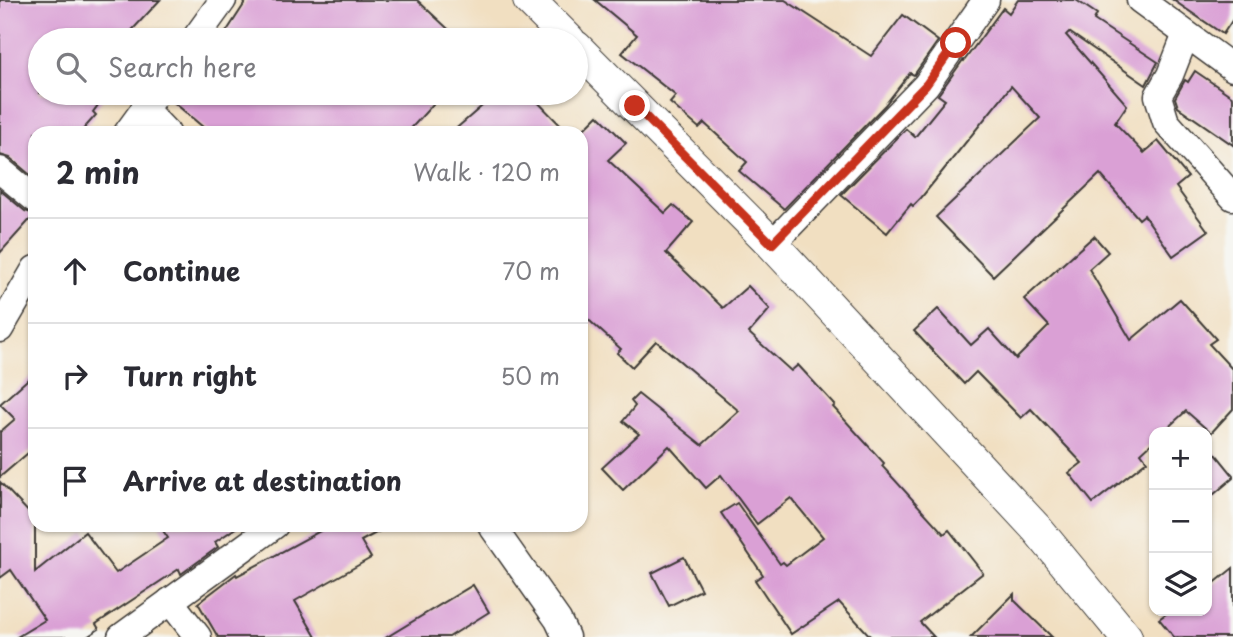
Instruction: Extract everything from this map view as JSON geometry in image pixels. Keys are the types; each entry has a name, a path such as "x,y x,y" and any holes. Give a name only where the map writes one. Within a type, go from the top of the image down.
{"street":[{"path":"203,28 223,0"},
{"path":"529,0 557,28"},
{"path":"772,244 926,85 986,0"},
{"path":"1140,0 1233,68"},
{"path":"1186,34 1170,75 1158,96 1166,122 1233,197"},
{"path":"588,59 772,244 1036,528 1126,637"},
{"path":"132,126 147,105"},
{"path":"152,105 163,126"},
{"path":"0,170 28,193"},
{"path":"0,329 28,281"},
{"path":"121,637 265,532"},
{"path":"496,532 558,620 566,637"},
{"path":"170,601 198,637"}],"building":[{"path":"0,0 160,0 134,28 28,28 28,105 98,105 93,112 96,115 86,126 28,126 28,173 10,158 0,155"},
{"path":"247,0 417,0 447,28 229,28"},
{"path":"595,0 785,0 871,56 903,15 938,41 914,75 910,73 885,105 784,209 739,171 747,162 704,123 699,128 670,103 676,96 622,53 637,35"},
{"path":"1018,0 1076,0 1097,14 1094,20 1158,62 1146,85 1069,32 1066,35 1127,105 1115,123 1144,153 1158,141 1188,177 1176,187 1208,231 1173,256 1144,215 1139,219 1100,174 993,276 936,217 1040,118 1011,86 921,198 913,206 911,204 887,233 841,195 906,129 915,137 945,100 938,95 963,60 1003,8 1009,13"},
{"path":"1173,0 1233,0 1233,19 1223,34"},
{"path":"1195,71 1233,97 1233,145 1178,107 1175,98 1185,80 1188,82"},
{"path":"177,105 432,105 413,126 202,126"},
{"path":"483,105 541,105 561,126 459,126"},
{"path":"598,115 626,143 608,160 665,213 673,205 693,222 666,253 723,308 748,286 770,309 749,333 791,371 798,365 884,463 882,466 944,534 949,530 983,573 920,622 934,637 871,637 839,602 791,634 755,580 763,575 721,513 737,503 780,564 783,562 786,565 823,537 791,498 757,524 721,475 706,488 669,446 623,490 602,468 639,434 623,421 635,406 631,401 638,394 702,445 739,411 656,341 632,367 617,353 621,349 588,319 587,126"},
{"path":"0,190 28,212 28,222 0,253"},
{"path":"1094,236 1108,252 1089,269 1131,340 1180,299 1216,339 1209,344 1233,370 1233,409 1212,432 1212,427 1204,427 1186,411 1168,427 1149,427 1149,446 1141,453 1147,461 1093,503 1069,473 1082,463 1031,409 1021,418 976,372 964,384 914,331 938,309 971,345 989,329 1016,359 1049,326 1024,299"},
{"path":"28,379 28,453 0,477 0,432 15,419 0,404"},
{"path":"1212,449 1233,475 1233,478 1212,496"},
{"path":"0,482 28,512 28,532 35,532 35,572 85,532 116,573 168,538 164,532 230,532 215,542 218,547 181,574 179,569 96,624 99,629 87,637 17,637 45,620 11,570 0,578"},
{"path":"318,532 378,532 361,541 371,558 295,601 316,637 218,637 198,603 236,574 237,576"},
{"path":"684,557 701,590 669,606 652,573"},
{"path":"1233,568 1233,637 1174,637 1159,619 1163,616 1212,616 1212,585"},
{"path":"473,585 489,612 449,637 387,637"},
{"path":"1014,594 1014,600 1052,637 971,637"}],"route":[{"path":"635,106 772,244 926,85 956,43"}]}
